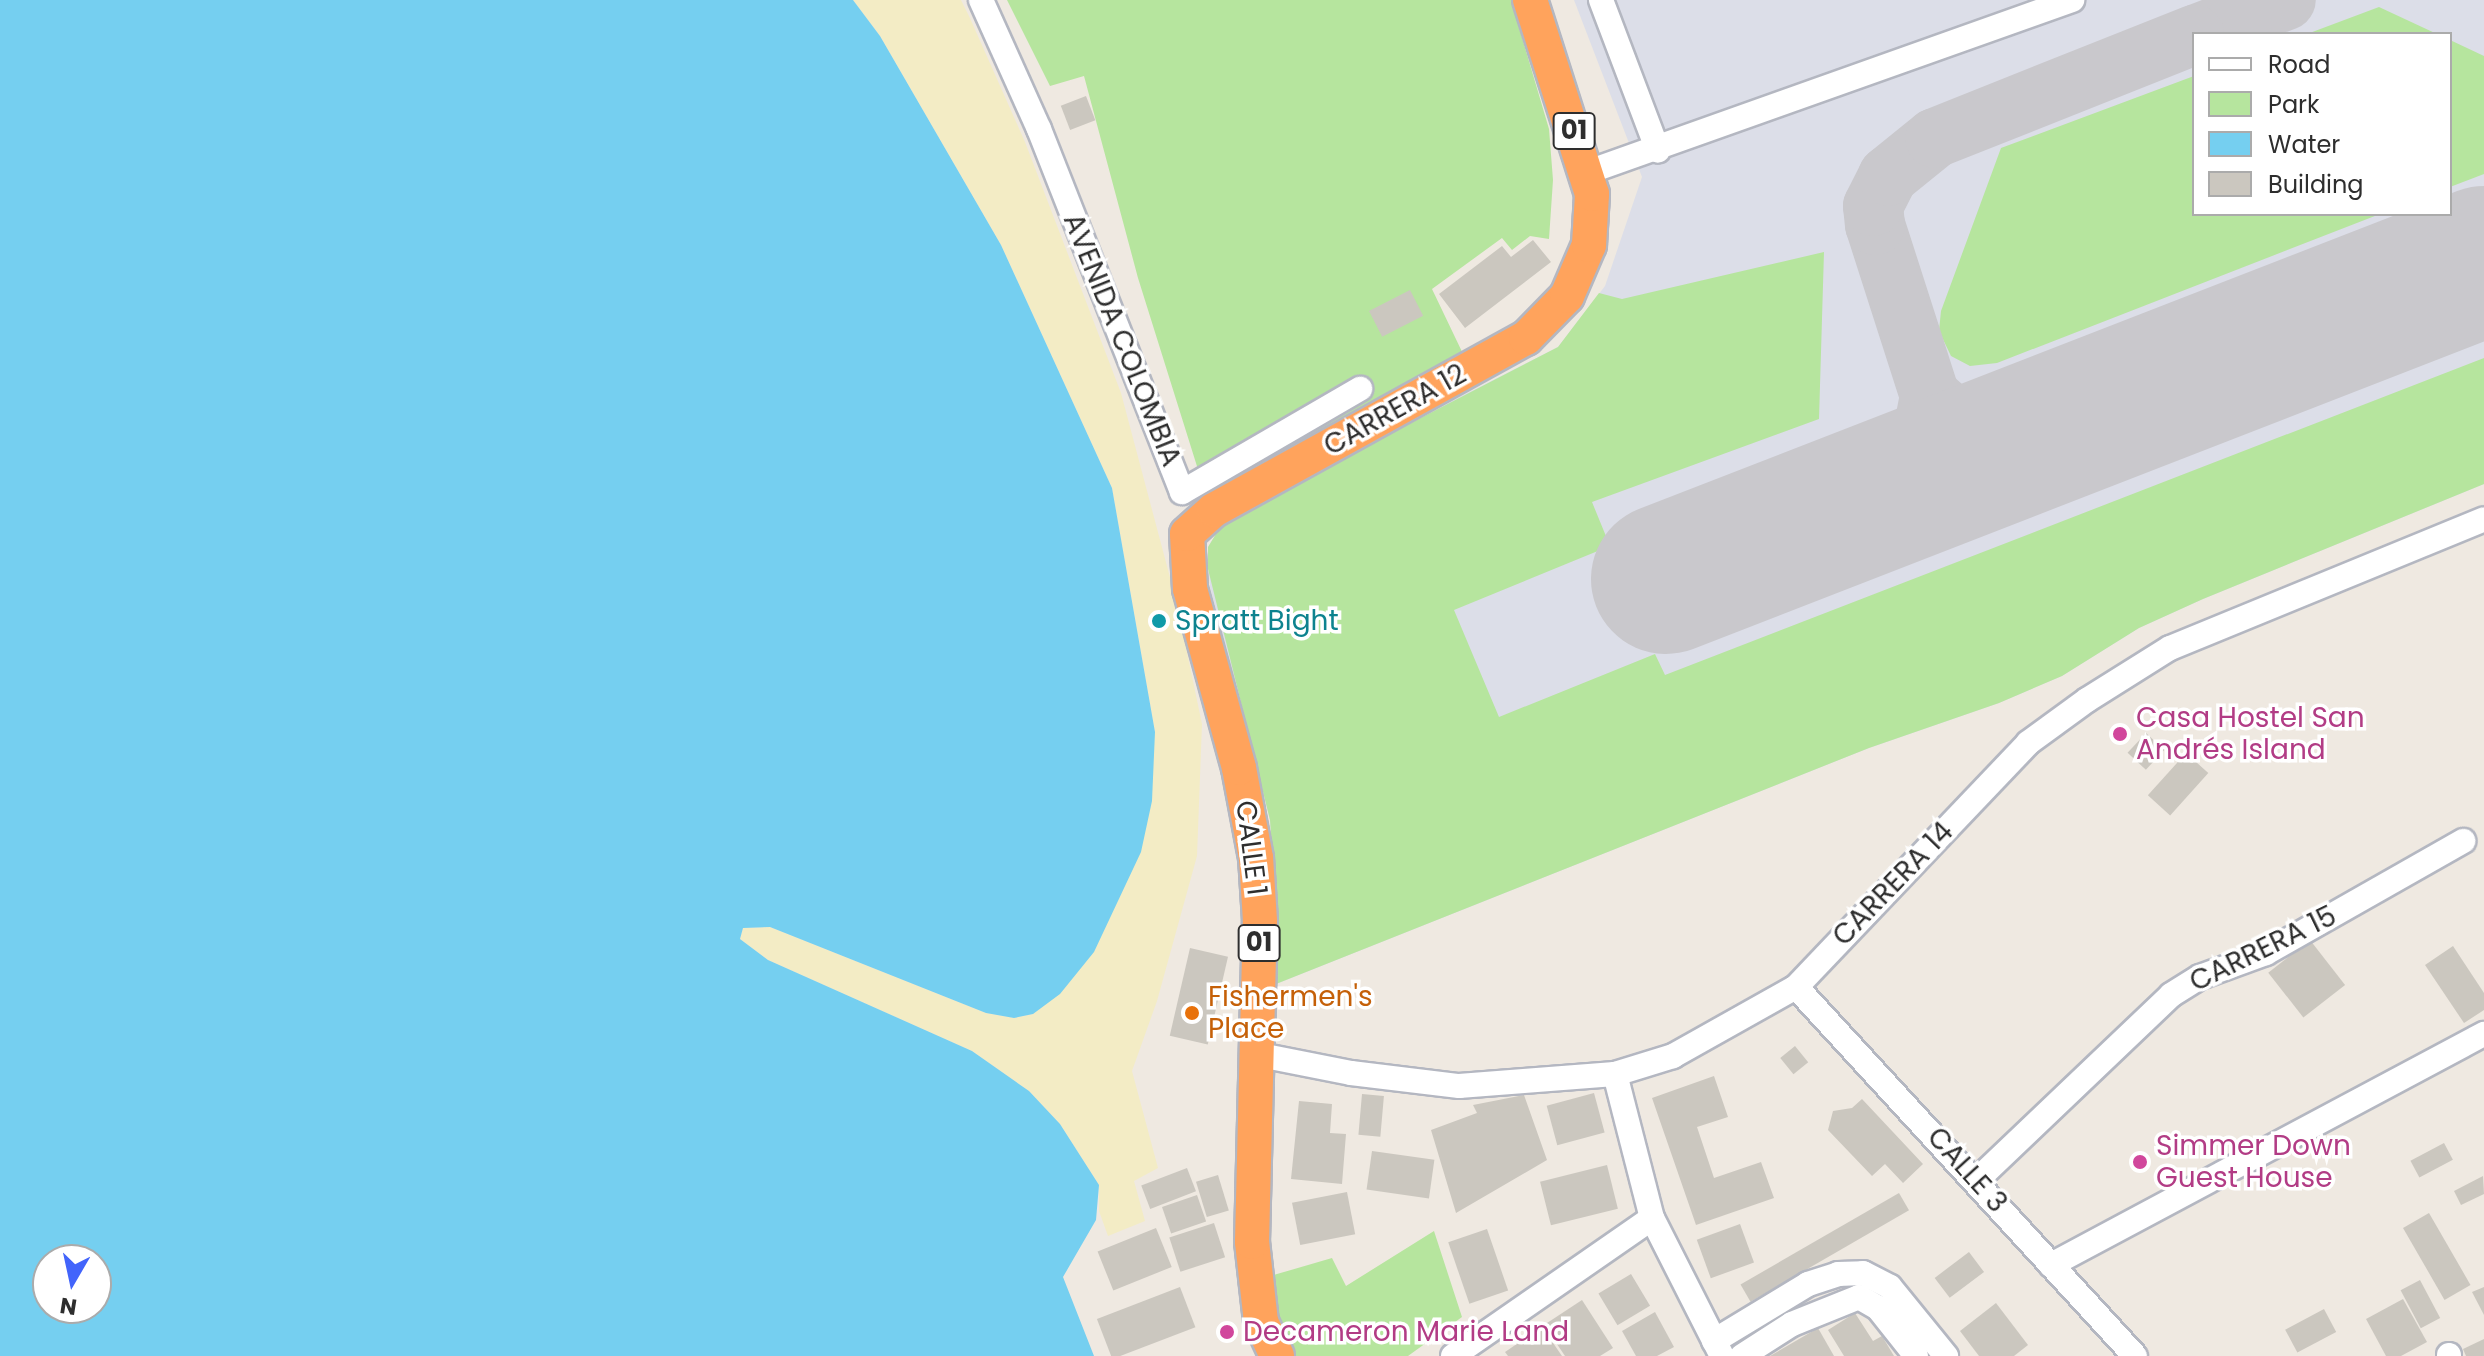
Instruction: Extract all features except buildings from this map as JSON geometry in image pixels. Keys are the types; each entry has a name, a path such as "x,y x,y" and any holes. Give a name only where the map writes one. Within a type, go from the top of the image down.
{"highway":[{"name":"01","path":"1530,0 1588,172"},
{"name":"CARRERA 12","path":"1187,534 1223,505 1526,338 1567,296 1582,266 1592,224 1588,172"},
{"name":"CALLE 1","path":"1187,534 1190,589 1239,768 1256,858 1260,921 1255,1054 1254,1276 1261,1322 1277,1356"}],"street":[{"name":"AVENIDA COLOMBIA","path":"981,0 1039,129 1182,492 1360,389"},
{"path":"1601,0 1658,151"},
{"path":"1588,172 1658,151 2072,0"},
{"name":"CARRERA 14","path":"1255,1054 1351,1073 1459,1086 1615,1074 1673,1056 1796,987 2028,743 2087,700 2170,648 2484,519"},
{"name":"CARRERA 15","path":"1977,1180 2171,995 2200,977 2266,953 2463,841"},
{"name":"CALLE 3","path":"1796,987 1977,1180 2135,1356"},
{"path":"2051,1265 2484,1034"},
{"path":"1615,1074 1652,1218 1718,1349 1808,1284 1838,1274 1861,1285 1890,1287 1946,1356"},
{"path":"1453,1356 1652,1218"},
{"path":"1742,1356 1861,1285"},
{"path":"1861,1285 1916,1356"}],"shaded area":[{"path":"1574,0 2484,0 2484,484 2203,599 2139,628 2062,676 1999,703 1869,748 1276,984 1279,949 1270,820 1210,587 1208,547 1219,529 1375,440 1558,347 1605,286 1642,177"}],"green space":[{"path":"1007,0 1511,0 1549,129 1553,180 1549,239 1530,236 1512,250 1502,238 1432,289 1465,358 1206,495 1138,278 1084,76 1050,86"},
{"path":"2379,7 2433,32 2312,32"},
{"path":"2452,41 2484,56 2484,174 2452,186"},
{"path":"2192,77 2192,216 2375,216 1997,363 1970,366 1951,356 1939,331 1941,311 2001,148"},
{"path":"1824,252 1819,419 1592,502 1610,546 1454,610 1499,717 1655,654 1665,675 2484,358 2484,484 2203,599 2139,628 2062,676 1999,703 1869,748 1276,984 1279,949 1270,820 1208,569 1208,547 1219,529 1258,502 1558,347 1599,293 1622,299"},
{"path":"1434,1231 1462,1317 1408,1356 1295,1356 1284,1343 1267,1277 1332,1258 1346,1286"}],"sand":[{"name":"Spratt Bight","path":"853,0 961,0 969,16 1025,142 1121,393 1176,600 1202,724 1197,856 1157,1001 1132,1071 1158,1168 1134,1181 1145,1221 1108,1236 1099,1211 1099,1185 1060,1124 1029,1091 972,1051 768,960 740,939 743,928 770,927 986,1013 1014,1018 1033,1014 1155,732 1112,488 1001,245 880,36"}],"water":[{"path":"0,0 853,0 880,36 1001,245 1112,488 1155,732 1152,801 1141,852 1094,952 1060,994 1033,1014 1014,1018 986,1013 770,927 743,928 740,939 768,960 972,1051 1029,1091 1060,1124 1099,1185 1096,1220 1063,1277 1094,1356 0,1356"}],"taxiway":[{"path":"2202,32 2286,0"},
{"path":"1885,494 1918,457 1930,396 1875,225 1873,206 1888,176 1935,138 2192,36"},
{"path":"1930,396 1968,429 2018,444"}],"runway":[{"path":"1666,579 2484,261"}],"place":[{"name":"Spratt Bight","path":"1159,621"},
{"name":"Casa Hostel San Andrés Island","path":"2120,734"},
{"name":"Fishermen's Place","path":"1192,1013"},
{"name":"Simmer Down Guest House","path":"2140,1162"},
{"name":"Decameron Marie Land","path":"1227,1332"}]}
